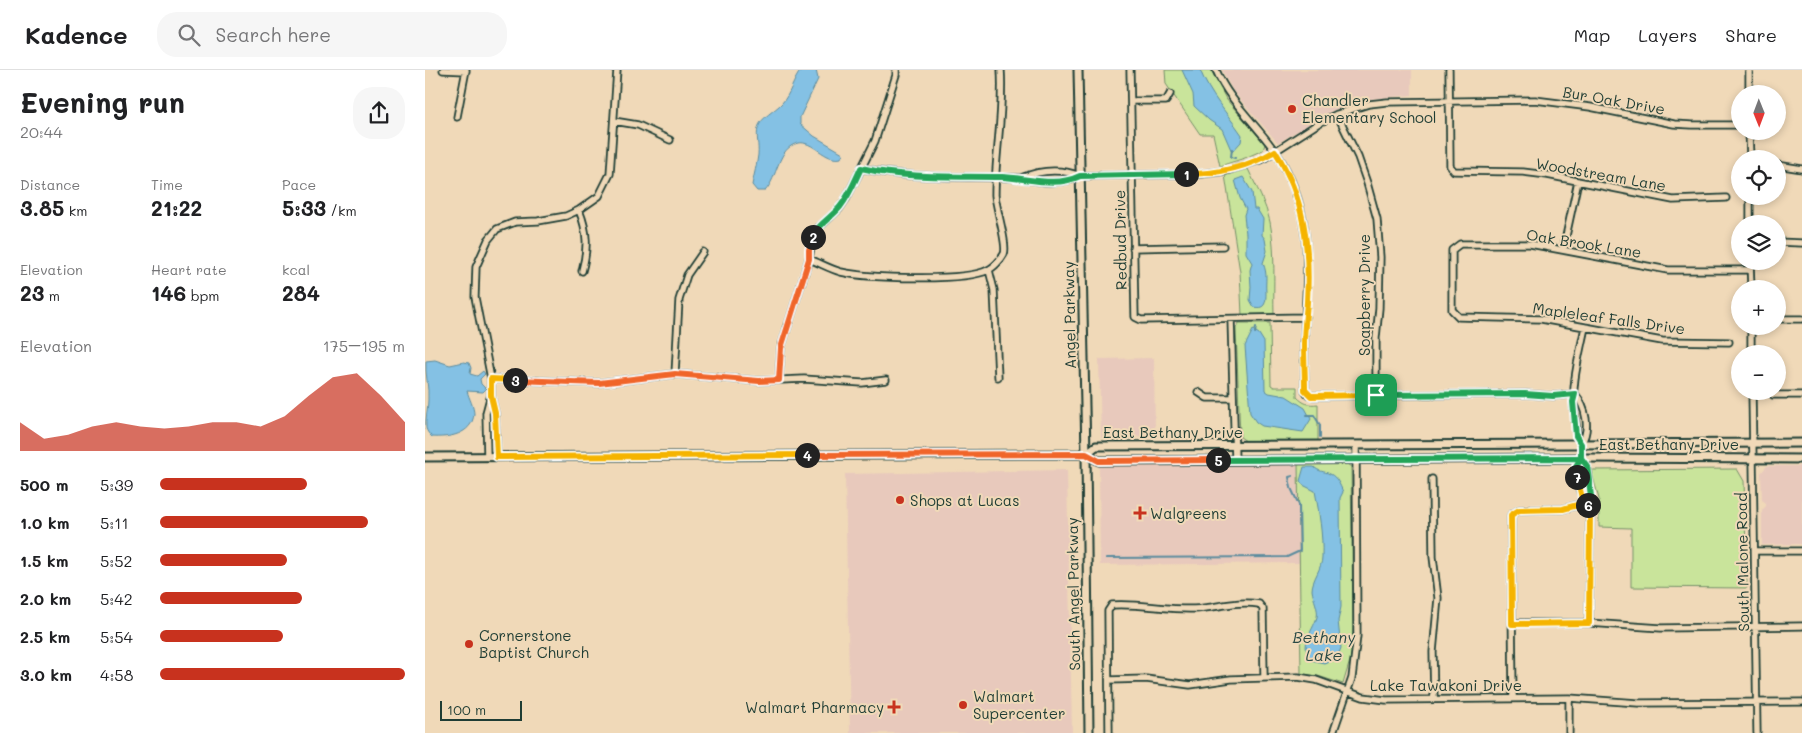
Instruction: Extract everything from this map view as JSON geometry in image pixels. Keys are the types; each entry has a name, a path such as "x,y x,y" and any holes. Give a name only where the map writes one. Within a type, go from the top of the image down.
{"main road":[{"name":"Angel Parkway","path":"1078,70 1086,454"},
{"name":"East Bethany Drive","path":"1802,443 1096,446 1086,454 1099,461 1581,458 1802,459"},
{"path":"1581,444 1581,458"},
{"path":"425,457 1086,454"},
{"name":"South Angel Parkway","path":"1086,454 1089,733"}],"street":[{"path":"443,70 466,70 457,117"},
{"path":"497,457 491,379 475,297 476,267 488,240 497,229 515,222 538,221 566,216 579,210 599,196 610,174 617,70"},
{"path":"779,380 781,348 809,259 811,240 816,230 846,199 875,141 896,70"},
{"path":"809,259 841,272 869,276 949,277 976,274 989,270 1004,254 1005,248 995,196 1002,90 1001,70"},
{"name":"Redbud Drive","path":"1130,70 1134,315 1137,319 1141,320 1231,319"},
{"path":"1216,70 1235,104 1283,163 1299,199 1305,228 1308,268 1305,390 1307,394 1311,396 1525,394 1553,396 1575,394"},
{"name":"Woodstream Lane","path":"1449,70 1450,166 1455,172 1523,172 1673,200 1726,198"},
{"path":"1749,70 1749,85"},
{"path":"1131,101 1166,101 1170,94"},
{"name":"Bur Oak Drive","path":"1080,176 1221,172 1250,164 1337,114 1369,104 1387,102 1528,100 1559,102 1674,124 1731,125"},
{"name":"Soapberry Drive","path":"1337,114 1358,157 1377,219 1380,265 1376,338 1376,395"},
{"path":"614,121 638,125 671,140"},
{"path":"1786,166 1802,169"},
{"path":"861,168 889,174 918,177 1021,178 1038,182 1069,181 1080,176"},
{"path":"1021,178 1038,171 1069,171 1080,176"},
{"path":"1563,250 1578,181"},
{"path":"579,210 585,224 588,244 582,271"},
{"path":"1786,242 1802,242"},
{"name":"Oak Brook Lane","path":"1456,315 1452,310 1451,253 1457,245 1529,244 1668,270 1731,270"},
{"path":"1133,248 1223,246"},
{"path":"675,374 679,300 687,275 703,252"},
{"path":"989,270 994,290 998,377"},
{"path":"1751,270 1751,280"},
{"name":"Mapleleaf Falls Drive","path":"1456,315 1463,318 1541,319 1662,341 1729,342"},
{"path":"1235,460 1231,319 1306,317"},
{"path":"1786,319 1802,319"},
{"path":"1575,394 1581,401 1585,419 1587,436 1581,444 1576,436 1573,402 1575,373 1585,327"},
{"path":"491,379 599,383 675,374 759,381 804,379 862,382 886,380"},
{"path":"1198,392 1207,398 1233,398"},
{"path":"1786,395 1802,395"},
{"path":"487,457 486,412 491,396"},
{"name":"South Malone Road","path":"1752,400 1757,733"},
{"path":"1333,733 1352,678 1357,636 1357,445"},
{"path":"1588,502 1582,498 1577,477 1576,466 1581,458 1587,466 1591,496 1588,502 1590,514 1589,623"},
{"path":"1432,479 1433,557 1438,598 1433,652 1434,699"},
{"path":"1513,698 1510,518 1513,512 1519,510 1563,509 1588,502"},
{"path":"1755,551 1802,551"},
{"path":"1109,733 1108,612 1111,606 1145,605 1187,609 1238,603 1259,604 1263,609 1264,678"},
{"path":"1512,624 1589,623 1661,628 1802,626"},
{"name":"Lake Tawakoni Drive","path":"1109,680 1146,680 1190,684 1231,679 1307,678 1369,698 1569,698 1638,703 1802,702"},
{"path":"1569,698 1569,733"}],"shaded area":[{"name":"Chandler Elementary School","path":"1222,70 1412,70 1412,95 1370,99 1346,105 1325,114 1278,143 1233,91"},
{"path":"1154,358 1155,436 1101,438 1099,359"},
{"path":"1298,464 1300,563 1100,565 1099,466"},
{"path":"1767,466 1802,466 1802,544 1762,545 1762,510 1766,503 1762,500 1761,473"},
{"path":"1067,470 1072,733 850,733 845,474"}],"green space":[{"path":"1165,70 1211,70 1226,99 1265,144 1263,150 1220,166 1213,134 1200,134 1166,84"},
{"path":"1248,169 1268,215 1272,233 1274,315 1242,315 1240,272 1225,175"},
{"path":"1239,323 1270,323 1271,385 1274,387 1297,387 1297,397 1306,403 1318,404 1318,441 1246,441 1240,437 1236,328"},
{"path":"1298,464 1347,464 1351,467 1353,627 1351,657 1343,684 1318,676 1301,674"},
{"path":"1737,469 1744,481 1747,588 1631,587 1631,528 1599,527 1599,499 1591,470"}],"water":[{"path":"801,70 816,70 818,79 800,117 800,124 814,136 843,153 841,158 835,158 803,143 791,146 782,157 773,179 765,191 757,191 752,185 758,155 758,128 762,121 785,99"},
{"path":"1182,70 1200,70 1214,96 1242,135 1241,142 1232,152 1222,129 1194,106 1193,94"},
{"path":"1243,177 1252,192 1254,209 1257,209 1263,219 1262,235 1265,239 1267,251 1263,263 1266,274 1266,295 1263,306 1258,308 1254,307 1250,300 1250,270 1252,263 1246,253 1244,215 1246,209 1240,198 1235,180"},
{"path":"1253,330 1259,334 1264,342 1265,390 1269,393 1286,396 1305,408 1311,419 1303,432 1262,426 1256,422 1250,413 1245,346"},
{"path":"435,360 450,365 464,362 469,363 471,368 470,374 477,376 483,371 485,374 480,379 481,384 486,389 483,392 467,391 474,411 469,427 452,436 432,437 426,428 428,395 426,361"},
{"name":"Bethany Lake","path":"1304,467 1314,467 1332,475 1343,492 1340,498 1341,607 1338,621 1341,648 1337,658 1324,663 1311,660 1306,649 1308,638 1317,617 1312,590 1322,561 1322,549 1315,491 1303,485 1300,481"}],"waterway":[{"path":"1232,149 1231,157 1235,158"},
{"path":"1255,333 1256,327"},
{"path":"1307,415 1314,415 1320,425 1320,437"},
{"path":"1106,558 1287,557 1300,551 1299,505 1291,488 1289,477 1293,476"}],"place":[{"name":"Chandler Elementary School","path":"1292,109"},
{"name":"Shops at Lucas","path":"900,500"},
{"name":"Walgreens","path":"1140,513"},
{"name":"Cornerstone Baptist Church","path":"469,644"},
{"name":"Walmart Supercenter","path":"963,705"},
{"name":"Walmart Pharmacy","path":"894,707"}],"route":[{"path":"1376,395 1311,396 1305,390 1304,345 1308,268 1305,228 1299,199 1283,163 1275,151 1263,159 1226,171 1201,174 1080,176 1069,181 1038,182 1021,178 996,177 918,177 889,174 861,168 846,199 816,230 811,240 809,259 781,348 779,380 759,381 675,374 599,383 491,379 497,457 1086,454 1099,461 1581,458 1587,466 1591,496 1588,502 1590,514 1589,623 1512,624 1511,515 1519,510 1563,509 1588,502 1582,498 1577,477 1576,466 1581,458 1581,444 1576,436 1573,409 1575,394 1564,396 1525,394 1376,395"}]}
